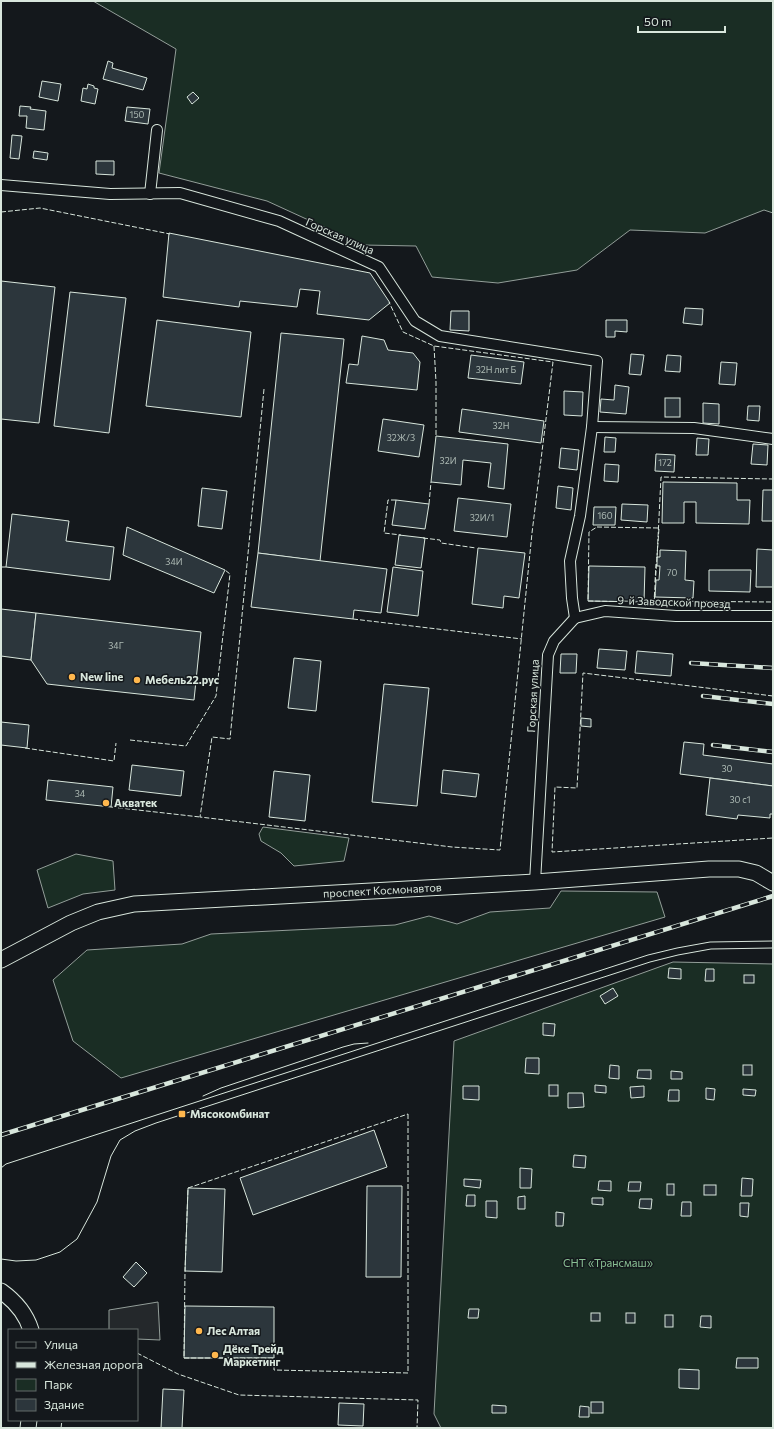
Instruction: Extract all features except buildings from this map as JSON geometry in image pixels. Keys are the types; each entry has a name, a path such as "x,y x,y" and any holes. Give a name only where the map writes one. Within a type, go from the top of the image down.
{"main road":[{"name":"проспект Космонавтов","path":"1,960 71,923 98,912 134,904 535,882 701,870 739,869 756,873 773,883"},
{"path":"1,1291 20,1308 31,1329"}],"street":[{"path":"150,194 157,130"},
{"name":"Горская улица","path":"1,185 110,194 180,193 279,221 379,267 415,321 440,336 597,361 592,427 580,516 570,561 572,598 576,618 554,641 548,655 535,882"},
{"path":"592,427 694,428 772,436"},
{"name":"9-й Заводской проезд","path":"576,618 605,611 676,616 773,616"}],"green space":[{"path":"93,1 773,1 773,213 764,210 705,233 630,230 577,270 498,283 432,277 416,246 363,245 267,201 159,173 176,49"},
{"path":"263,827 349,838 344,861 294,866 281,853 261,841 259,834"},
{"path":"76,854 113,861 115,890 83,894 48,908 37,870"},
{"path":"561,891 657,892 665,917 121,1078 73,1041 53,980 87,950 182,944 211,934 395,925 429,916 457,924 490,912 550,908"},
{"name":"СНТ «Трансмаш»","path":"673,962 773,964 773,1428 441,1428 434,1414 454,1041"}],"shaded area":[{"path":"158,1302 160,1340 138,1339 138,1329 109,1329 109,1310"}],"tram line":[{"path":"1,1168 6,1164 648,955 710,942 773,941"},
{"path":"1,1259 16,1261 36,1260 60,1252 77,1239 97,1202 111,1156 120,1140 135,1131 650,962 711,949 773,948"},
{"path":"203,1096 221,1088 343,1047 354,1044 368,1043"}],"railway":[{"path":"691,663 773,668"},
{"path":"703,696 773,704"},
{"path":"713,745 773,752"},
{"path":"1,1135 773,896"}],"fence":[{"path":"1,212 40,208 170,234"},
{"path":"264,389 230,739 212,737 200,817 452,847 500,850 532,533 553,362 434,346 403,332 389,302"},
{"path":"434,346 436,436"},
{"path":"657,558 661,477 773,479"},
{"path":"429,504 431,482"},
{"path":"396,500 388,500 384,533 401,535"},
{"path":"597,527 659,528 654,601 588,601 589,532 597,527"},
{"path":"423,538 440,540 441,543 476,548"},
{"path":"655,582 656,564"},
{"path":"1,567 6,567"},
{"path":"130,740 186,746 216,696 230,574 225,570"},
{"path":"655,594 654,601 773,602"},
{"path":"353,619 522,639"},
{"path":"773,696 583,673 577,788 555,787 552,852 773,838"},
{"path":"25,748 114,761 116,743"},
{"path":"111,807 200,817"},
{"path":"408,1114 408,1373 274,1370 274,1358 184,1358 188,1188 408,1114"},
{"path":"138,1354 178,1374 239,1395 418,1400 417,1428"},
{"path":"61,1428 62,1421"}],"place":[{"name":"New line","path":"72,677"},
{"name":"Мебель22.рус","path":"137,680"},
{"name":"Акватек","path":"106,803"},
{"name":"Мясокомбинат","path":"182,1114"},
{"name":"Лес Алтая","path":"199,1331"},
{"name":"Дёке Трейд Маркетинг","path":"215,1355"}]}
